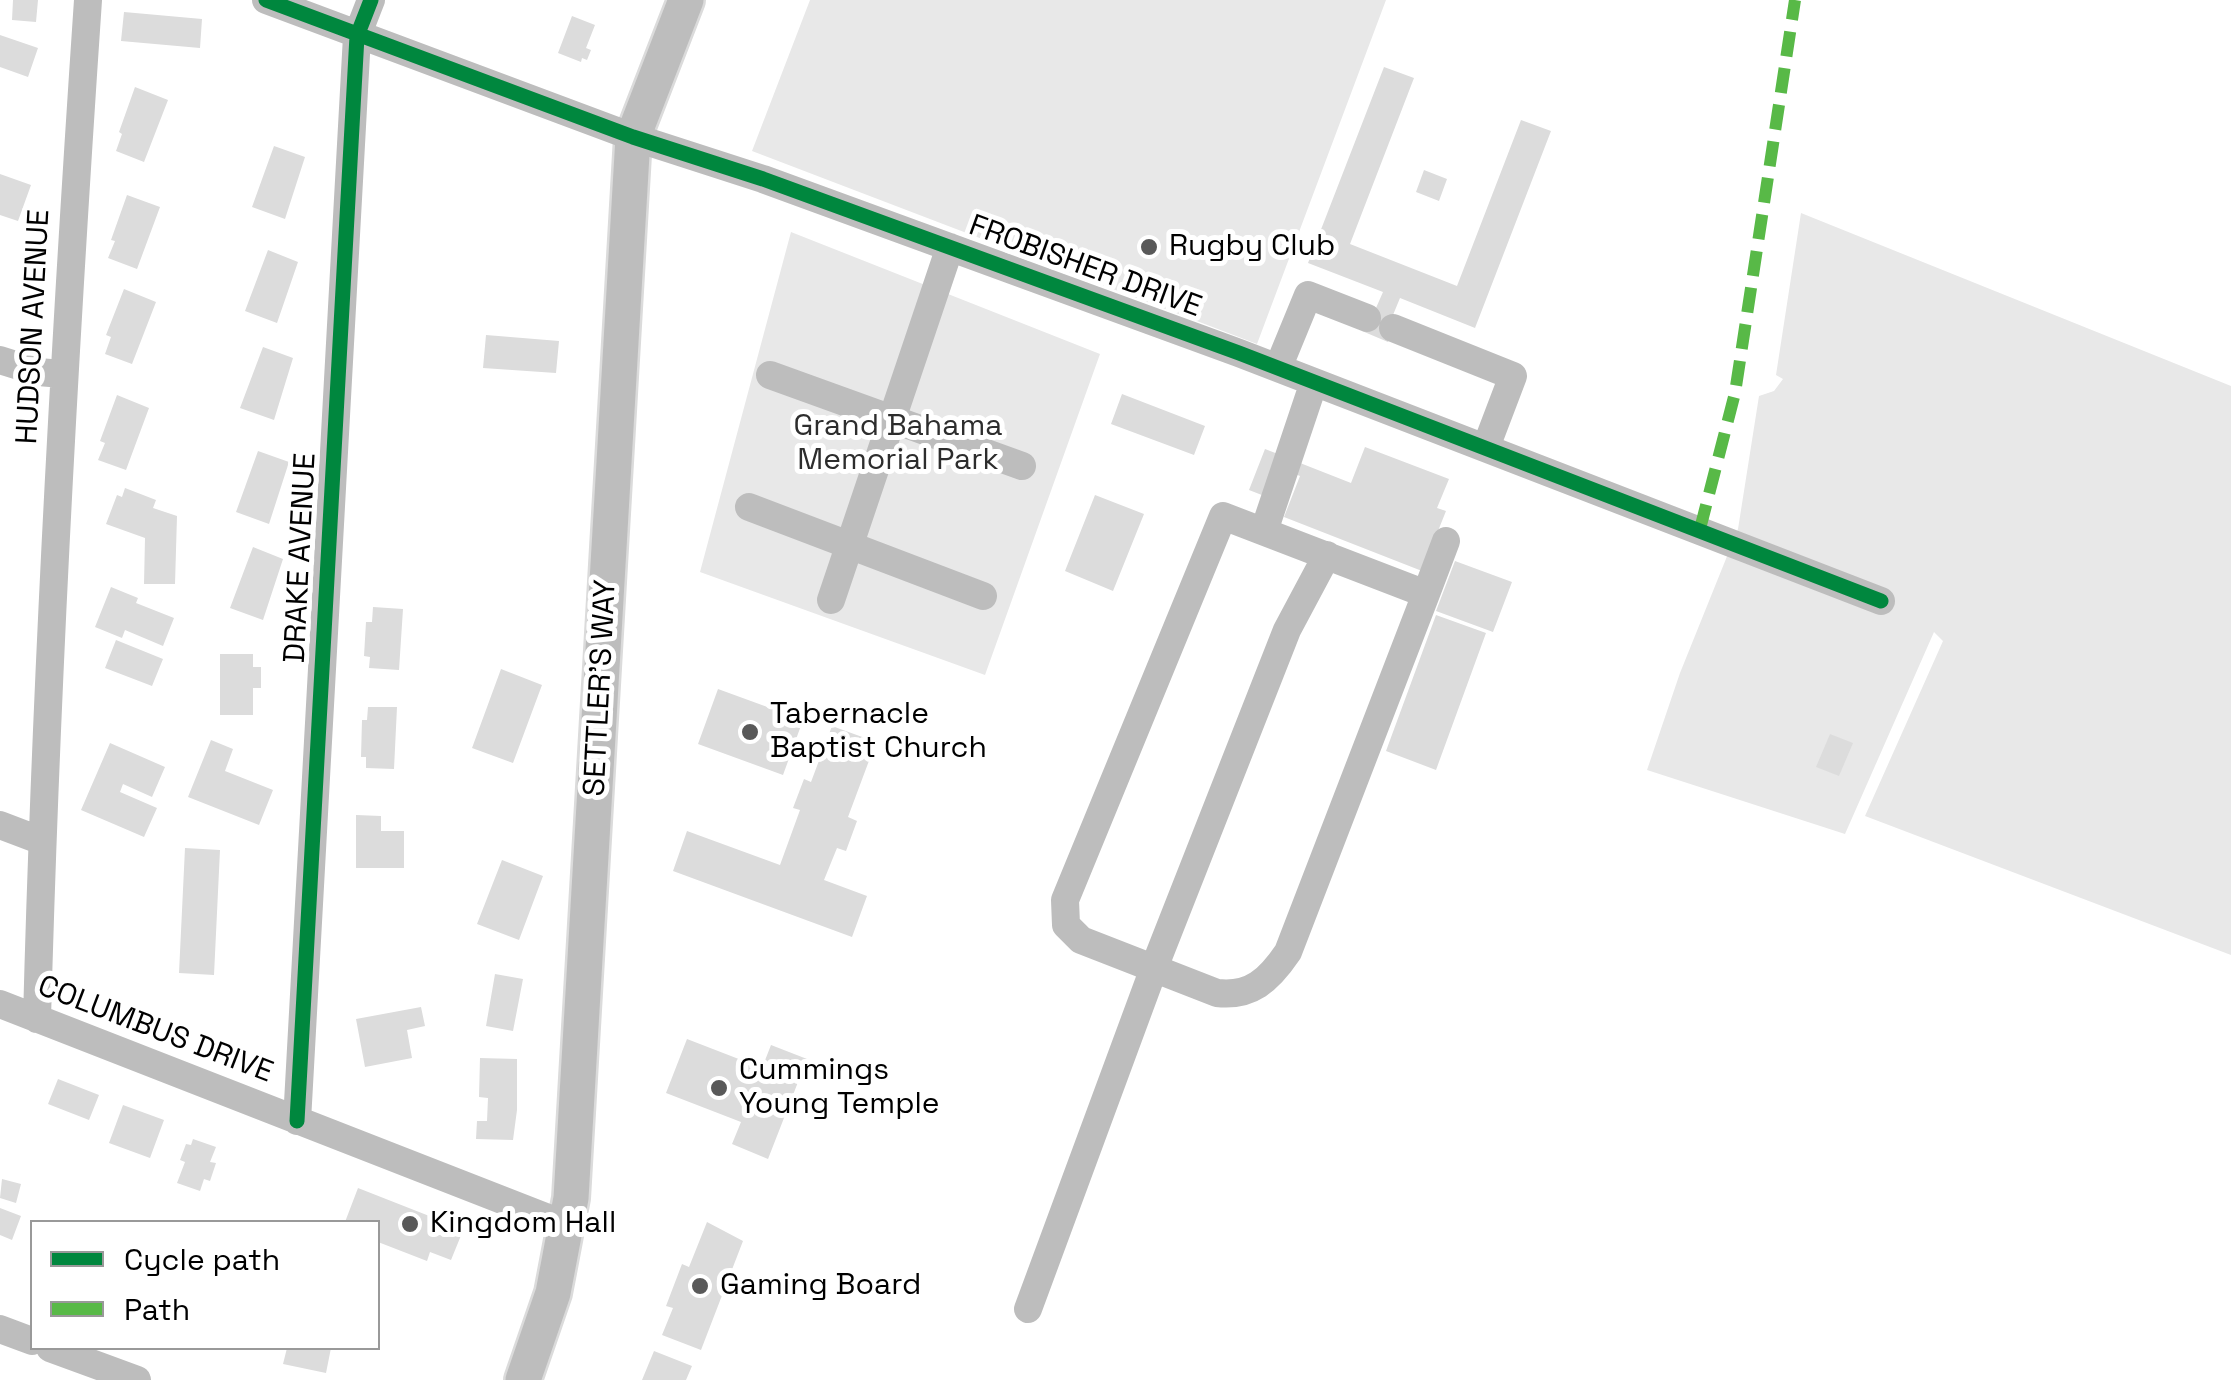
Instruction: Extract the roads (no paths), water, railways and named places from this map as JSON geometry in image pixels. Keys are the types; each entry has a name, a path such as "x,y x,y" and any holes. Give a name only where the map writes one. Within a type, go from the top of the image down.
{"main road":[{"name":"SETTLER'S WAY","path":"523,1380 553,1293 566,1225 578,1117 634,136 686,0"}],"street":[{"name":"HUDSON AVENUE","path":"37,1019 63,374 88,0"},
{"name":"FROBISHER DRIVE","path":"266,0 1278,368 1880,600"},
{"name":"DRAKE AVENUE","path":"297,1121 357,36 371,0"},
{"path":"831,600 950,247"},
{"path":"1278,368 1308,294 1513,376 1486,447"},
{"path":"0,360 38,372 63,374"},
{"path":"770,375 1022,466"},
{"path":"1264,531 1314,382"},
{"path":"750,506 983,596"},
{"path":"1426,594 1223,516 1065,900 1066,925 1082,940 1217,993 1238,996 1258,987 1275,971 1288,952 1426,594 1446,540"},
{"path":"1028,1309 1154,968 1287,630 1326,555"},
{"path":"0,826 42,841"},
{"name":"COLUMBUS DRIVE","path":"0,1004 566,1225"},
{"path":"0,1329 30,1340"},
{"path":"56,1350 138,1380"}],"place":[{"name":"Rugby Club","path":"1149,247"},
{"name":"Tabernacle Baptist Church","path":"750,732"},
{"name":"Cummings Young Temple","path":"719,1088"},
{"name":"Kingdom Hall","path":"410,1224"},
{"name":"Gaming Board","path":"700,1286"}],"park label":[{"name":"Grand Bahama Memorial Park","path":"898,444"}]}
